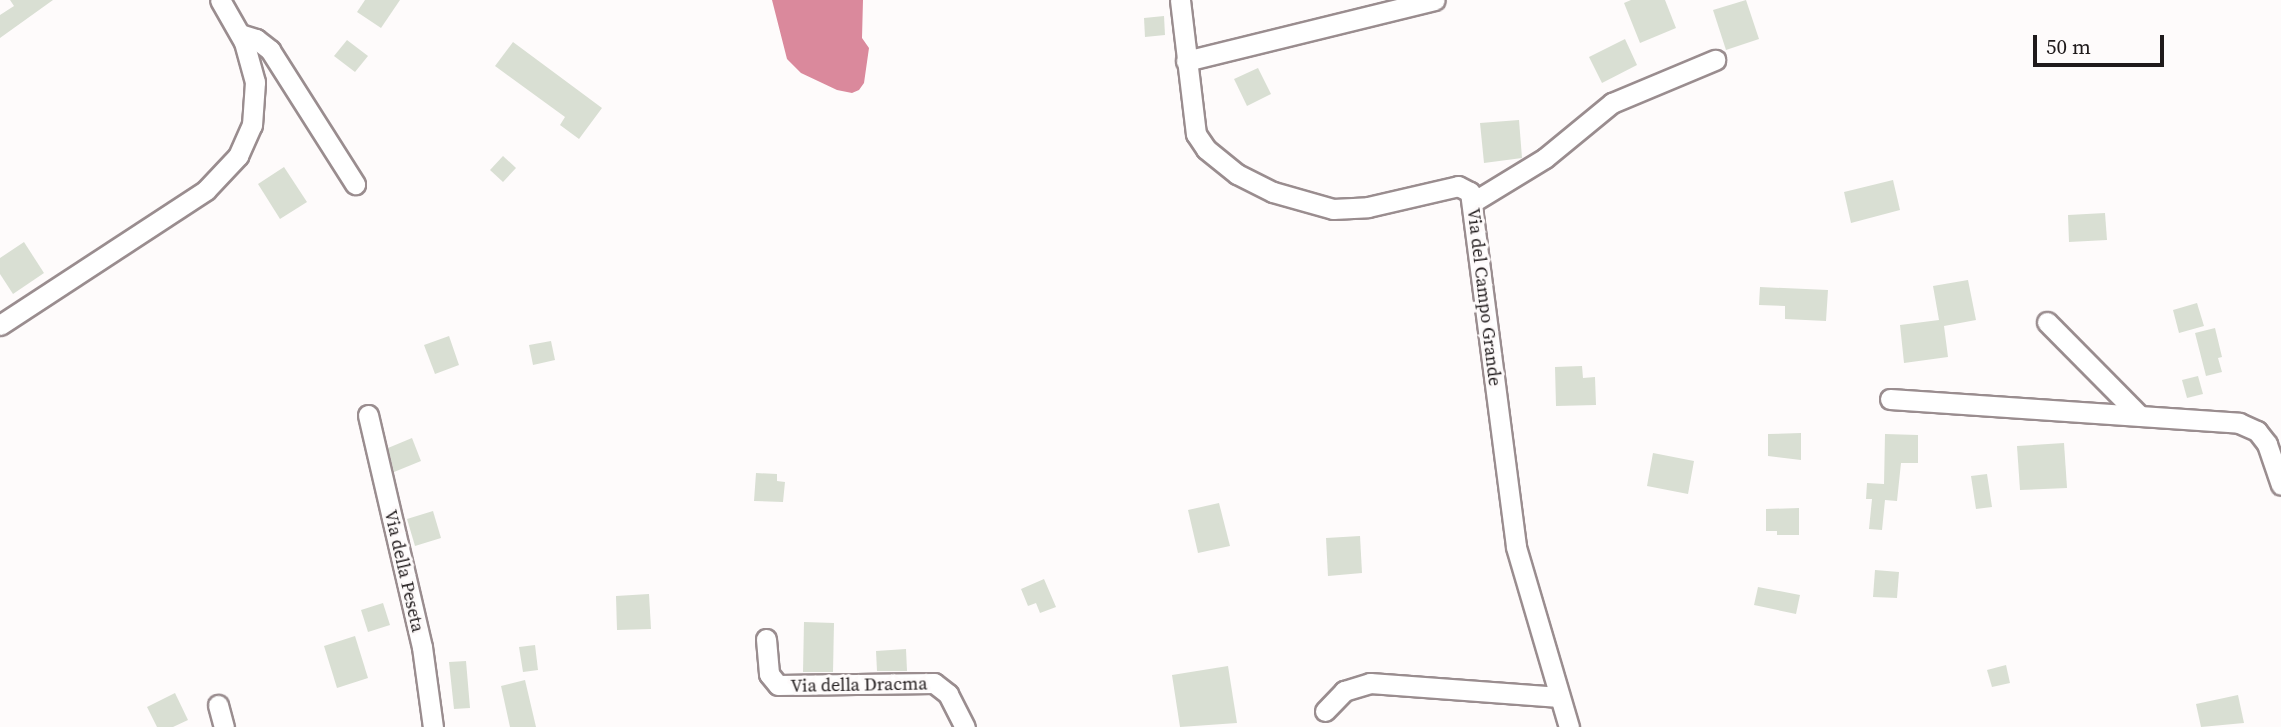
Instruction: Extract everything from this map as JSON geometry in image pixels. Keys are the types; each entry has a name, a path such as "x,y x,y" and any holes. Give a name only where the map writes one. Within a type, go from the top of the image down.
{"street":[{"path":"0,325 206,190 232,164 246,142 256,99 252,65 240,34 220,0"},
{"name":"Via del Campo Grande","path":"1180,0 1192,117 1198,139 1229,169 1264,188 1334,209 1368,207 1458,186 1466,188 1473,202 1516,547 1569,727"},
{"path":"1186,61 1435,0"},
{"path":"240,34 256,39 270,50 355,184"},
{"path":"1473,202 1545,158 1612,103 1715,60"},
{"path":"2047,322 2140,415"},
{"path":"1890,399 2224,420 2252,427 2267,444 2281,485"},
{"name":"Via della Peseta","path":"369,415 424,658 433,727"},
{"name":"Via della Dracma","path":"766,639 769,674 778,685 934,683 948,694 965,727"},
{"path":"1325,711 1344,691 1370,682 1559,697"},
{"path":"218,705 223,727"}],"shaded area":[{"path":"772,0 863,0 862,38 869,48 864,83 859,90 852,93 837,90 801,73 787,59"}],"building":[{"path":"10,0 53,0 0,38 0,15 14,6"},
{"path":"365,0 400,0 381,28 357,12"},
{"path":"1631,0 1665,0 1676,28 1640,43 1624,3"},
{"path":"1746,0 1759,39 1726,50 1713,10"},
{"path":"1164,16 1165,35 1145,37 1144,18"},
{"path":"1625,39 1637,65 1602,83 1589,57"},
{"path":"347,40 368,56 355,72 334,56"},
{"path":"513,42 602,108 579,139 560,125 565,117 495,66"},
{"path":"1258,68 1271,94 1247,106 1234,79"},
{"path":"1519,120 1522,158 1484,163 1480,123"},
{"path":"503,156 516,168 503,182 490,170"},
{"path":"284,167 307,202 280,219 258,184"},
{"path":"1893,180 1900,210 1851,223 1844,192"},
{"path":"2105,213 2107,240 2069,242 2068,215"},
{"path":"24,242 44,273 13,294 0,274 0,258"},
{"path":"1968,280 1976,320 1944,326 1948,357 1904,363 1900,325 1939,320 1933,286"},
{"path":"1760,287 1828,290 1826,321 1785,319 1785,306 1759,305"},
{"path":"2197,303 2204,326 2179,333 2173,310"},
{"path":"2215,328 2222,357 2218,358 2222,372 2206,376 2195,333"},
{"path":"449,336 459,365 435,374 424,345"},
{"path":"551,341 555,360 533,365 529,345"},
{"path":"1582,366 1583,378 1595,377 1596,405 1556,406 1555,367"},
{"path":"2198,376 2203,394 2187,398 2182,380"},
{"path":"1801,433 1801,460 1768,456 1768,434"},
{"path":"1885,434 1918,435 1918,463 1901,463 1897,501 1885,500 1882,530 1869,529 1872,499 1866,499 1867,483 1884,484"},
{"path":"412,438 421,461 394,472 388,448"},
{"path":"2064,443 2067,488 2020,490 2017,446"},
{"path":"1653,453 1694,461 1688,494 1647,486"},
{"path":"756,473 777,474 777,481 785,482 783,502 754,501"},
{"path":"1987,474 1992,507 1976,509 1971,476"},
{"path":"1219,503 1230,546 1198,553 1188,510"},
{"path":"1799,508 1799,535 1777,535 1777,531 1766,531 1766,509"},
{"path":"433,511 441,538 415,546 407,519"},
{"path":"1360,536 1362,573 1328,576 1326,538"},
{"path":"1875,570 1899,572 1897,598 1873,597"},
{"path":"1044,579 1056,607 1040,613 1036,603 1028,606 1021,589"},
{"path":"1758,587 1800,595 1796,614 1754,605"},
{"path":"649,594 651,629 617,630 616,596"},
{"path":"383,603 390,625 368,632 361,610"},
{"path":"804,622 834,623 833,672 803,672"},
{"path":"355,636 368,678 337,688 324,646"},
{"path":"535,645 538,670 523,672 519,647"},
{"path":"906,649 907,671 877,671 876,651"},
{"path":"466,661 470,708 454,709 449,662"},
{"path":"2006,665 2010,683 1992,687 1987,670"},
{"path":"1228,666 1237,723 1180,727 1172,675"},
{"path":"525,680 536,727 510,727 501,686"},
{"path":"175,693 188,720 173,727 157,727 147,707"},
{"path":"2238,695 2244,723 2201,727 2196,704"}]}
